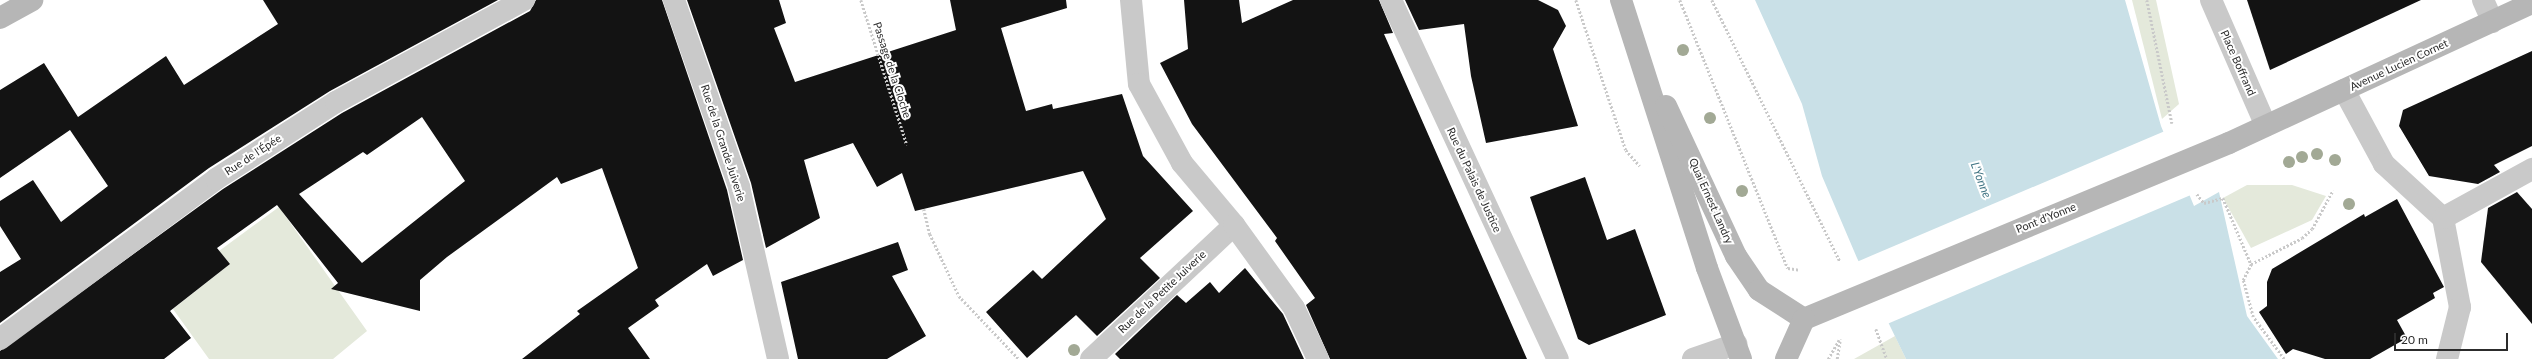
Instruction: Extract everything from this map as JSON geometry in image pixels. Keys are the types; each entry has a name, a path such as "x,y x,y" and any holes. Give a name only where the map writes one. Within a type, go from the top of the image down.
{"main road":[{"path":"0,18 32,0"},
{"name":"Quai Ernest Landry","path":"1621,0 1707,268 1738,351"},
{"name":"Avenue Lucien Cornet","path":"2266,126 2532,3"},
{"name":"Quai Ernest Landry","path":"1642,63 1685,140 1736,256 1759,290 1816,314"},
{"name":"Pont d'Yonne","path":"1816,314 2266,126"},
{"path":"1786,359 1816,314"}],"street":[{"name":"Rue de l'Épée","path":"0,339 216,179 322,110 524,0"},
{"name":"Rue de la Grande Juiverie","path":"674,0 739,187 775,357"},
{"path":"1132,0 1139,84 1182,163 1234,225 1294,308 1318,359"},
{"name":"Rue du Palais de Justice","path":"1391,0 1558,359"},
{"name":"Place Boffrand","path":"2211,0 2266,126"},
{"path":"2483,0 2493,22"},
{"path":"2344,90 2384,164 2443,218 2460,307 2447,359"},
{"path":"2443,218 2532,169"},
{"name":"Rue de la Petite Juiverie","path":"1090,359 1234,225"},
{"path":"1693,359 1738,351"}],"path":[{"name":"Passage de la Cloche","path":"861,0 907,145"},
{"path":"1576,0 1626,150 1644,170"},
{"path":"1680,0 1788,268 1800,270"},
{"path":"1712,0 1840,261"},
{"path":"2147,0 2172,123"},
{"path":"2284,359 2253,317 2243,280 2251,264 2302,238 2312,229 2333,190"},
{"path":"2197,194 2204,203 2223,198 2251,264"},
{"path":"924,209 930,234 959,296 1019,359"},
{"path":"1876,329 1887,359"},
{"path":"1828,359 1833,348 1844,336"},
{"path":"1837,358 1839,340"}],"shaded area":[{"path":"2132,0 2156,0 2179,104 2162,119"},
{"path":"2247,185 2292,185 2326,196 2312,220 2251,248 2223,198"},
{"path":"279,207 367,331 333,359 209,359 173,309 230,264 219,251"},
{"path":"1895,336 1906,359 1854,359"}],"water":[{"name":"L'Yonne","path":"1755,0 2125,0 2161,126 2194,206 2219,192 2247,316 2278,359 1906,359 1857,258 1822,176 1802,104"}],"pier":[{"path":"2165,131 2192,195 1884,325 1857,262"}],"building":[{"path":"263,0 498,0 330,91 209,168 0,323 0,272 21,259 0,226 0,201 33,180 61,222 108,186 70,130 0,178 0,90 44,63 78,117 166,56 184,85 278,24"},
{"path":"536,0 662,0 727,190 743,260 713,276 707,264 655,300 659,306 628,328 650,359 522,359 580,314 577,311 638,268 602,168 561,184 557,177 447,257 420,280 420,311 331,289 338,283 277,205 217,248 230,264 170,311 191,338 164,359 0,359 0,351 223,189 342,113 530,11","holes":["422,117 465,181 362,263 299,194 363,152 367,155"]},
{"path":"687,0 779,0 786,23 774,28 795,82 956,30 950,0 1066,0 1067,8 1001,28 1026,111 1052,104 1053,109 1122,94 1143,156 1193,211 1140,258 1160,278 1097,336 1076,315 1027,358 986,312 1033,270 1042,279 1106,219 1083,171 915,211 902,173 877,187 853,143 804,160 820,218 766,248 751,183"},
{"path":"1184,0 1239,0 1242,23 1293,0 1379,0 1393,33 1384,34 1527,359 1330,359 1306,305 1315,298 1275,241 1277,238 1192,124 1160,63 1188,49"},
{"path":"1405,0 1538,0 1558,10 1566,26 1553,49 1578,126 1486,143 1471,76 1464,24 1419,30"},
{"path":"2247,0 2421,0 2270,70"},
{"path":"2532,51 2532,146 2494,165 2500,172 2478,184 2429,176 2399,126 2403,110"},
{"path":"1585,177 1607,240 1635,229 1666,315 1589,345 1578,339 1530,197"},
{"path":"2517,192 2532,209 2532,324 2481,262 2488,208"},
{"path":"2397,199 2444,287 2433,293 2435,298 2397,320 2407,338 2370,359 2325,359 2293,349 2286,354 2259,312 2267,306 2267,282 2272,269 2364,214 2365,217"},
{"path":"898,242 908,270 892,276 926,336 887,359 798,359 781,282"},
{"path":"1245,268 1283,314 1304,359 1120,359 1115,354 1177,295 1186,303 1210,282 1219,293"}]}
